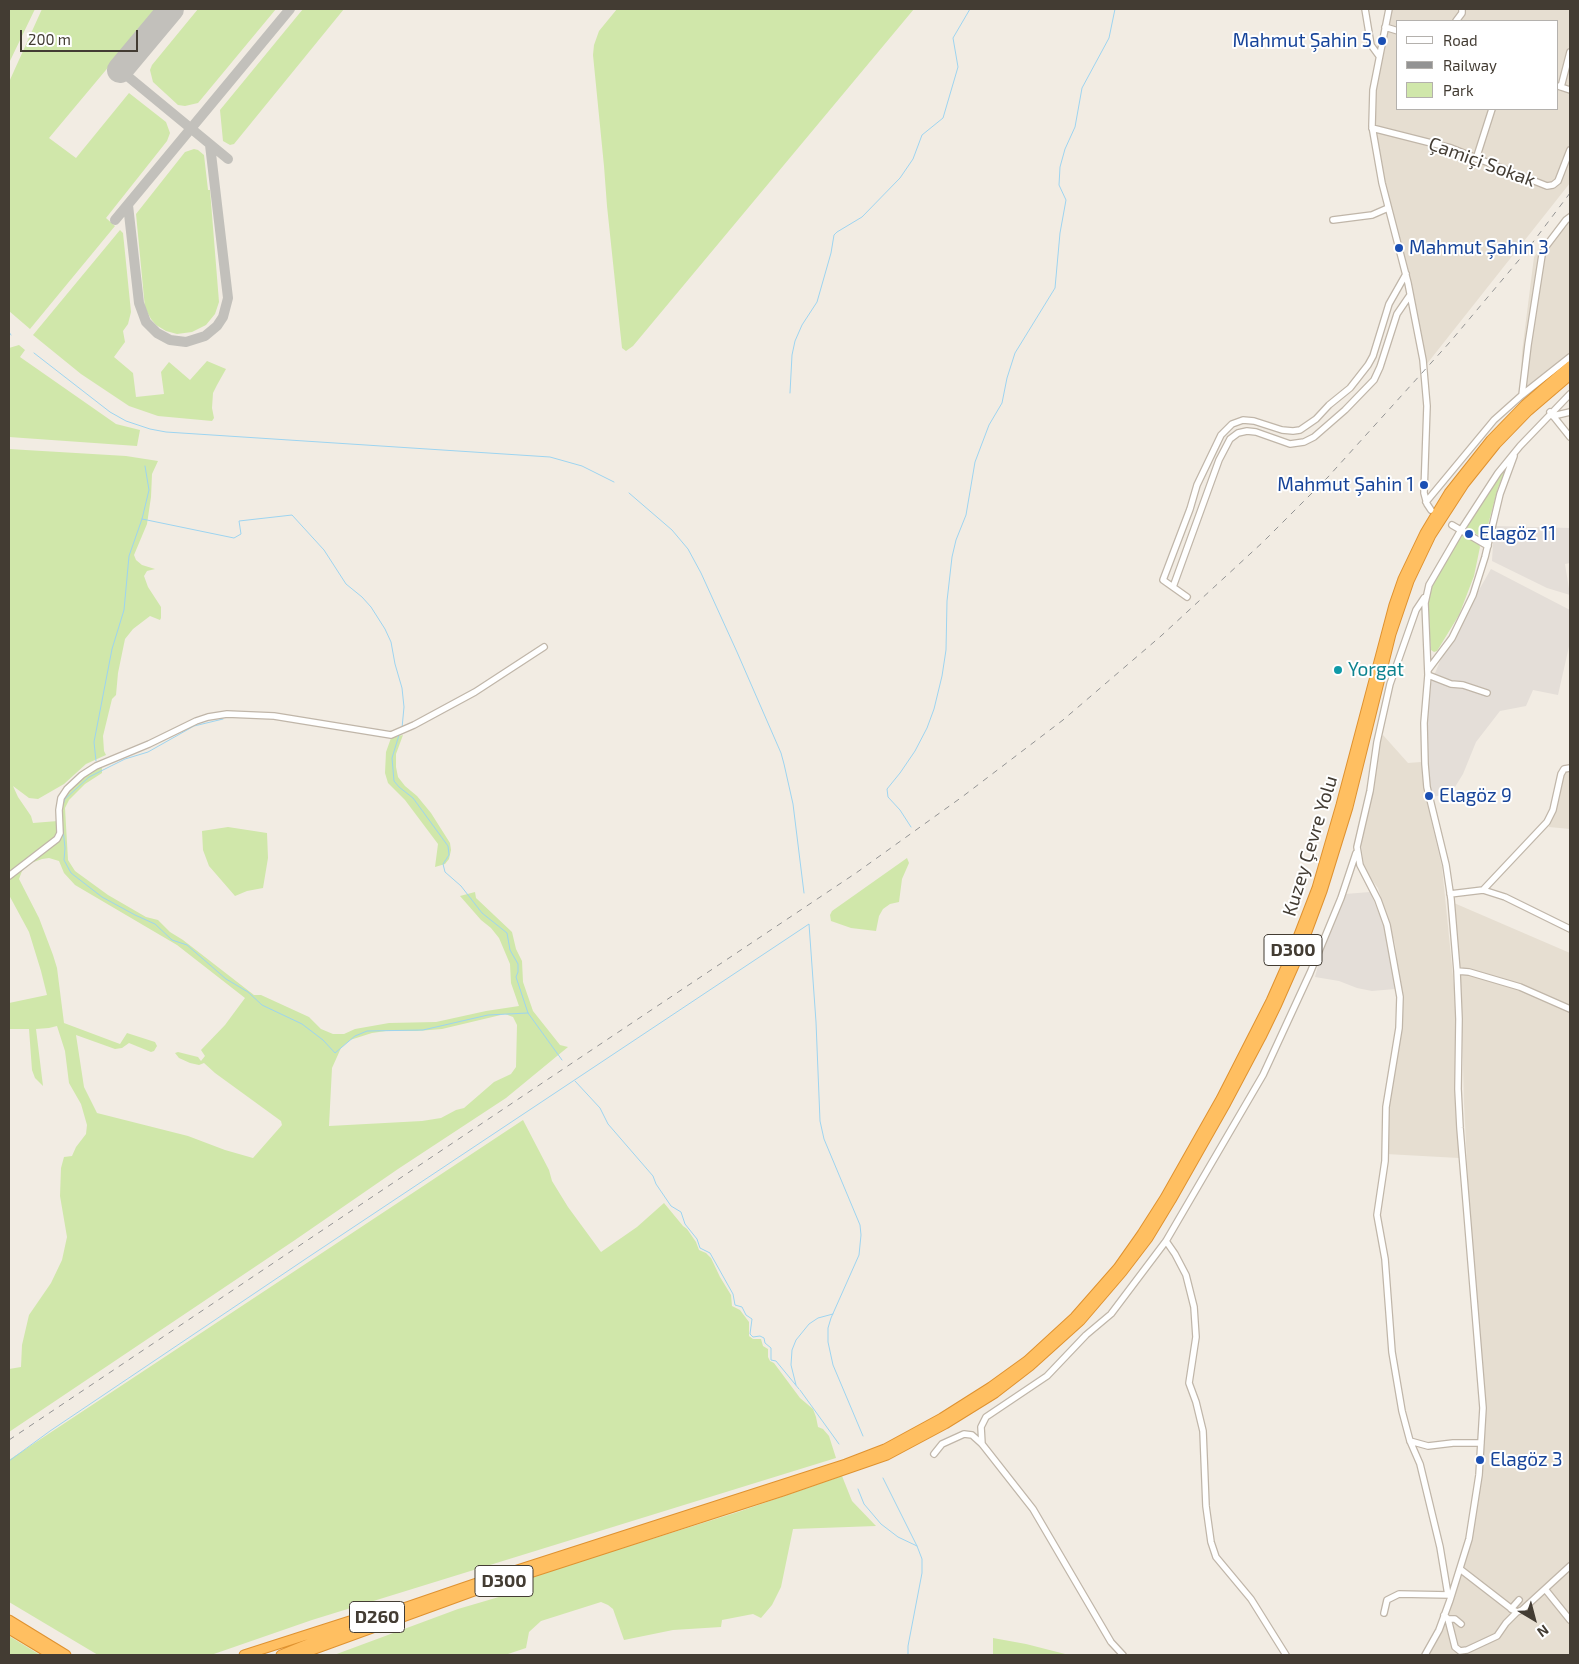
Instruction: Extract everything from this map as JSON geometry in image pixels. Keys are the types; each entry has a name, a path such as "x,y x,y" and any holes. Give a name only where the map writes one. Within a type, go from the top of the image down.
{"highway":[{"name":"Kuzey Çevre Yolu","path":"886,1452 973,1400 1027,1361 1057,1334 1092,1299 1118,1268 1165,1198 1255,1035 1293,950 1317,888 1385,632 1403,579 1414,554 1440,507 1474,460 1525,405 1570,366"},
{"name":"Kuzey Çevre Yolu","path":"886,1452 976,1405 1030,1366 1062,1339 1098,1301 1148,1238 1176,1192 1261,1038 1308,930 1335,851 1391,634 1419,558 1441,517 1474,470 1509,429 1570,375"},
{"name":"D300","path":"244,1655 412,1601 636,1535 846,1467 886,1452"},
{"name":"D300","path":"319,1655 329,1648 372,1628 636,1535"},
{"name":"D260","path":"282,1655 360,1623 474,1584"},
{"path":"9,1620 66,1655"},
{"name":"D260","path":"298,1655 372,1628"},
{"path":"9,1629 52,1655"}],"street":[{"path":"1365,9 1371,46 1379,56"},
{"path":"1389,9 1372,99 1372,128 1378,168 1406,274 1423,360 1427,391 1424,489 1426,502 1431,510"},
{"path":"1457,20 1462,13 1462,9"},
{"path":"1385,27 1396,30"},
{"path":"1570,52 1560,87 1570,90"},
{"path":"1476,159 1492,110"},
{"name":"Çamiçi Sokak","path":"1372,128 1451,148 1549,186 1559,179 1570,150"},
{"path":"1333,220 1372,216 1388,208"},
{"path":"1522,395 1542,255 1550,241 1570,217"},
{"path":"1187,597 1163,580 1197,485 1221,435 1232,424 1242,420 1254,421 1282,430 1293,431 1300,430 1316,419 1329,405 1350,388 1368,365 1373,356 1389,304 1406,274"},
{"path":"1173,587 1219,460 1230,439 1247,431 1256,432 1290,444 1304,442 1314,437 1374,380 1397,314 1410,295"},
{"path":"1426,502 1494,420 1570,357"},
{"path":"1425,1655 1446,1617 1450,1595 1460,1569 1475,1506 1483,1396 1459,1110 1457,971 1450,894 1446,864 1432,810 1426,776 1424,723 1428,673 1424,613 1429,585 1461,530 1498,473 1520,446 1570,394"},
{"path":"1552,414 1570,412"},
{"path":"1552,414 1570,437"},
{"path":"1428,673 1446,647 1465,612 1488,546 1500,494 1520,446"},
{"path":"1452,524 1488,546"},
{"path":"982,1444 981,1427 986,1417 1047,1376 1086,1335 1111,1314 1166,1241 1263,1075 1310,973 1357,851 1370,791 1377,742 1390,684 1416,610 1426,596"},
{"path":"9,876 57,839 60,833 59,806 61,798 67,789 82,775 96,766 196,721 227,714 274,716 391,735 414,725 481,689 544,647"},
{"path":"1428,673 1451,684 1463,685 1486,692"},
{"path":"1482,890 1547,822 1553,810 1561,774 1564,769 1570,768"},
{"path":"1357,851 1362,870 1385,920 1392,945 1400,997 1399,1028 1386,1107 1385,1152 1377,1215 1385,1259 1392,1352 1400,1402 1410,1441 1420,1464 1450,1595"},
{"path":"1450,894 1482,890 1505,897 1570,929"},
{"path":"1457,971 1469,972 1520,987 1570,1009"},
{"path":"1166,1241 1186,1275 1194,1307 1196,1337 1189,1383 1203,1431 1206,1500 1211,1542 1216,1557 1251,1599 1286,1655"},
{"path":"934,1454 942,1444 964,1434 972,1436 982,1444 1034,1509 1111,1642 1123,1655"},
{"path":"1410,1441 1428,1446 1453,1443 1481,1444"},
{"path":"1460,1569 1514,1611 1522,1610 1570,1566"},
{"path":"1544,1589 1570,1620"},
{"path":"1384,1613 1387,1600 1399,1594 1450,1595"},
{"path":"1446,1617 1454,1647 1460,1651 1467,1650 1497,1636 1519,1600"},
{"path":"1446,1617 1455,1619 1461,1624"}],"shaded area":[{"path":"1390,9 1570,9 1570,183 1426,365 1382,183 1371,110"},
{"path":"1570,211 1570,360 1520,396 1522,352 1534,257"},
{"path":"1494,526 1570,528 1570,563 1565,564 1570,595 1547,588 1492,561"},
{"path":"1491,569 1570,610 1570,642 1558,695 1533,690 1526,706 1500,711 1476,742 1463,774 1455,787 1445,794 1433,797 1427,758 1426,719 1431,683 1445,649"},
{"path":"1383,735 1408,763 1421,762 1426,799 1442,867 1455,996 1459,1158 1386,1154 1386,1103 1401,994 1395,944 1378,888 1368,875 1364,865 1361,844 1377,746"},
{"path":"1570,770 1570,829 1549,827 1562,773"},
{"path":"1370,892 1384,925 1395,989 1372,991 1339,981 1315,977 1326,933 1345,894"},
{"path":"1454,903 1570,953 1570,1655 1429,1655 1452,1603 1471,1537 1479,1500 1485,1427 1485,1394 1470,1222 1461,986"}],"green space":[{"path":"9,9 35,9 9,63"},
{"path":"42,9 157,9 49,138 76,158 129,93 166,122 170,133 167,141 106,218 115,226 30,329 9,311 9,82"},
{"path":"198,9 276,9 198,103 185,106 178,105 153,82 150,70 152,65"},
{"path":"303,9 344,9 234,144 230,145 223,141 220,110"},
{"path":"617,9 914,9 633,346 626,351 622,348 593,55 599,31"},
{"path":"194,149 204,155 208,190 210,190 219,302 215,314 206,325 192,332 177,334 166,331 156,325 145,308 136,214 185,152"},
{"path":"120,230 123,233 131,312 128,324 123,331 125,342 114,357 133,373 136,397 164,394 161,372 169,362 190,380 207,361 226,369 213,393 212,408 214,418 212,421 158,416 129,406 81,374 33,335"},
{"path":"19,345 25,350 20,357 116,424 140,430 137,446 9,437 9,348"},
{"path":"9,449 126,456 158,461 152,474 147,524 134,555 136,560 142,565 155,569 147,571 144,576 148,587 161,607 161,618 160,620 150,616 133,629 125,639 118,673 116,695 112,699 103,736 106,755 86,764 64,784 38,799 29,798 13,786 31,816 33,823 58,821 59,802 82,775 102,766 102,773 85,784 69,800 65,808 68,860 75,871 108,895 146,917 158,920 170,932 254,995 261,995 309,1017 321,1029 333,1034 344,1034 355,1029 389,1023 436,1022 519,1006 511,983 510,964 499,938 460,896 475,892 476,898 512,932 516,949 522,961 523,982 533,1011 560,1045 568,1047 506,1098 9,1432 9,1369 21,1367 22,1345 29,1315 51,1283 62,1260 67,1237 60,1196 61,1168 64,1157 72,1156 86,1134 87,1125 81,1104 69,1083 65,1051 57,1026 36,1029 43,1086 35,1078 32,1070 29,1029 9,1029 9,1003 47,995 29,932 9,895","holes":["49,858 59,861 64,873 75,885 177,945 245,998 225,1025 201,1050 205,1056 201,1061 198,1057 175,1053 179,1058 190,1063 199,1065 204,1063 281,1121 282,1125 253,1158 188,1136 97,1113 84,1087 76,1035 115,1049 122,1048 129,1043 151,1052 157,1046 155,1042 127,1033 120,1044 64,1023 57,968 53,955 39,918 19,879 22,871 31,863","505,1014 513,1017 517,1025 516,1067 511,1074 494,1082 464,1108 441,1118 422,1121 329,1126 332,1068 341,1048 350,1040 386,1031 442,1029"]},
{"path":"1510,459 1498,488 1485,536 1481,537 1465,527"},
{"path":"1463,534 1479,544 1480,547 1474,576 1459,615 1437,651 1434,652 1431,650 1427,608 1431,584"},
{"path":"403,735 396,754 398,777 431,813 450,843 449,859 445,864 435,867 438,844 405,800 388,783 385,773 386,752 391,738"},
{"path":"228,827 267,833 268,858 263,888 247,891 235,896 209,866 203,850 202,831"},
{"path":"907,858 909,863 902,879 899,902 890,904 883,909 879,916 876,931 851,928 831,921 830,915 832,911"},
{"path":"523,1120 549,1170 552,1181 568,1207 601,1252 637,1227 664,1203 687,1229 699,1250 711,1258 731,1295 732,1306 740,1310 749,1322 749,1336 753,1339 761,1339 763,1346 768,1349 770,1361 774,1363 800,1398 813,1409 818,1427 823,1429 829,1436 836,1458 312,1620 211,1655 98,1655 9,1602 9,1460"},
{"path":"842,1476 852,1501 876,1526 793,1529 781,1587 772,1605 761,1618 753,1614 722,1620 721,1627 673,1630 624,1640 613,1609 601,1602 541,1621 529,1632 526,1648 505,1655 334,1655 458,1609 533,1587 530,1577 738,1512"},
{"path":"9,1636 37,1653 40,1655 9,1655"},
{"path":"993,1638 1026,1644 1069,1655 993,1655"}],"waterway":[{"path":"790,393 792,355 795,341 802,325 817,302 831,253 834,235 862,217 900,178 913,159 922,135 943,118 958,67 953,38 970,9"},
{"path":"911,827 900,810 888,797 887,789 915,751 934,709 946,650 947,601 952,557 956,540 966,515 975,462 989,425 1002,403 1015,353 1055,288 1060,233 1066,200 1059,185 1060,167 1065,149 1075,127 1082,88 1109,38 1115,9"},
{"path":"34,353 110,412 126,421 150,429 166,432 550,457 582,466 614,482"},
{"path":"96,761 94,742 112,649 124,610 129,556 142,519 149,490 145,466"},
{"path":"629,493 672,530 688,549 737,652 781,753 793,804 804,893"},
{"path":"142,519 234,538 241,534 239,521 292,515 324,550 346,584 371,607 385,629 391,642 402,688 404,707 402,728"},
{"path":"62,825 62,808 65,799 89,777 125,759 148,752 194,726 223,719"},
{"path":"399,735 392,758 394,781 413,798 448,846 449,855 443,864 445,872 461,886 482,913 507,933 510,950 518,964 516,977 528,1013 562,1060"},
{"path":"63,829 64,860 71,873 102,897 155,924 172,940 187,945 226,979 248,992 262,1005 302,1024 323,1040 335,1053 355,1036 367,1031 423,1030 488,1015 528,1013"},
{"path":"9,1461 50,1431 307,1258 809,924 816,1022 820,1121 824,1139 860,1225 861,1235 859,1255 831,1318 828,1328 828,1342 833,1365 863,1436"},
{"path":"575,1081 600,1108 608,1124 653,1176 656,1184 671,1206 681,1212 685,1224 697,1239 700,1248 710,1253 733,1294 735,1305 742,1307 746,1315 752,1319 750,1334 753,1337 760,1336 764,1338 765,1343 771,1348 771,1360 776,1361 799,1389"},
{"path":"796,1385 791,1365 792,1350 796,1340 809,1324 818,1318 833,1314"},
{"path":"800,1390 839,1444"},
{"path":"883,1478 922,1559 922,1573 908,1646 908,1655"},
{"path":"858,1489 864,1504 881,1524 898,1537 917,1546"}],"taxiway":[{"path":"115,220 290,9"},
{"path":"120,70 228,159"},
{"path":"128,205 139,303 146,322 157,333 170,340 186,342 205,336 217,326 223,317 228,298 210,145"}],"runway":[{"path":"120,70 171,9"}],"railway":[{"path":"9,1440 856,873 962,797 1063,720 1161,636 1263,542 1328,477 1450,342 1524,254 1570,193"}],"place":[{"name":"Mahmut Şahin 5","path":"1382,41"},
{"name":"Mahmut Şahin 3","path":"1399,248"},
{"name":"Mahmut Şahin 1","path":"1424,485"},
{"name":"Elagöz 11","path":"1469,534"},
{"name":"Yorgat","path":"1338,670"},
{"name":"Elagöz 9","path":"1429,796"},
{"name":"Elagöz 3","path":"1480,1460"}]}
